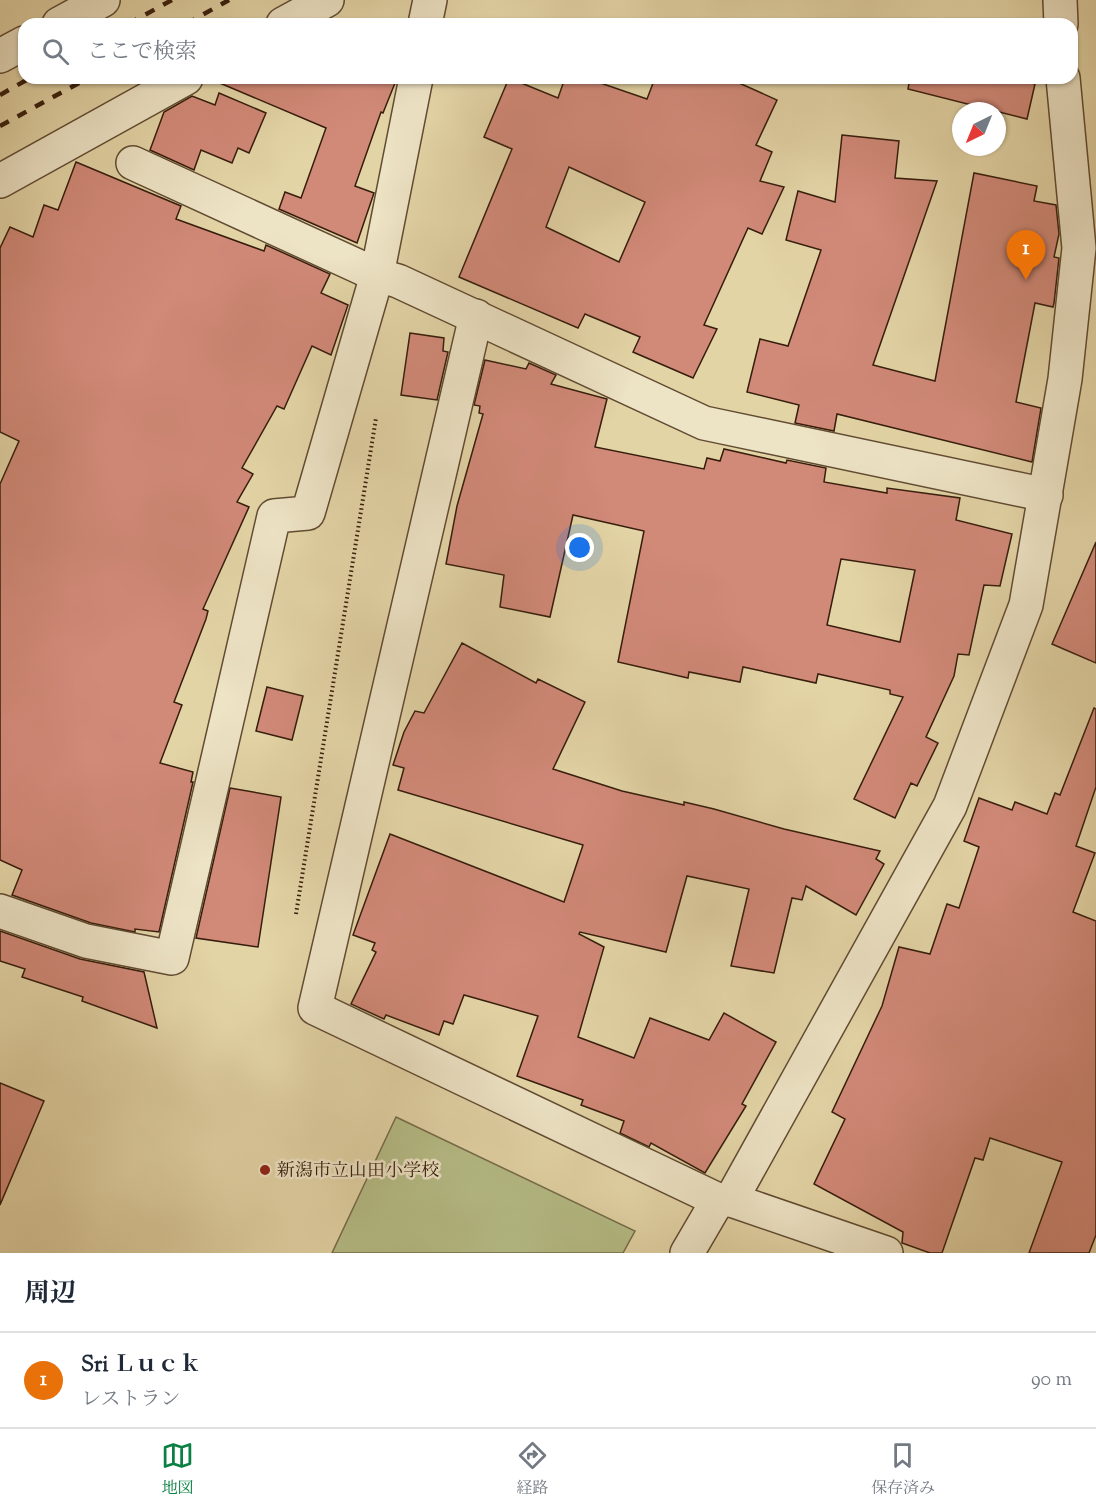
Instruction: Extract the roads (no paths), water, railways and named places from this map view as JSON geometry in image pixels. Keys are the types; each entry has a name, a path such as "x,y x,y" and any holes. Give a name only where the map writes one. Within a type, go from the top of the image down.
{"street":[{"path":"70,18 103,0"},
{"path":"295,18 327,0"},
{"path":"426,18 430,0"},
{"path":"1060,0 1061,18"},
{"path":"0,56 18,46"},
{"path":"0,181 175,84"},
{"path":"0,911 86,941 172,958 274,516 308,513 377,275 415,84"},
{"path":"687,1253 724,1200 950,806 1026,604 1065,379 1079,248 1064,84"},
{"path":"134,163 377,275 398,280 704,423 1046,495"},
{"path":"476,316 315,1008 724,1200 886,1253"}],"railway":[{"path":"139,18 172,0"},
{"path":"197,18 229,0"},
{"path":"0,95 19,84"},
{"path":"0,126 77,84"}],"place":[{"name":"Sri Ｌｕｃｋ","path":"1026,280"},
{"name":"新潟市立山田小学校","path":"265,1170"}]}
